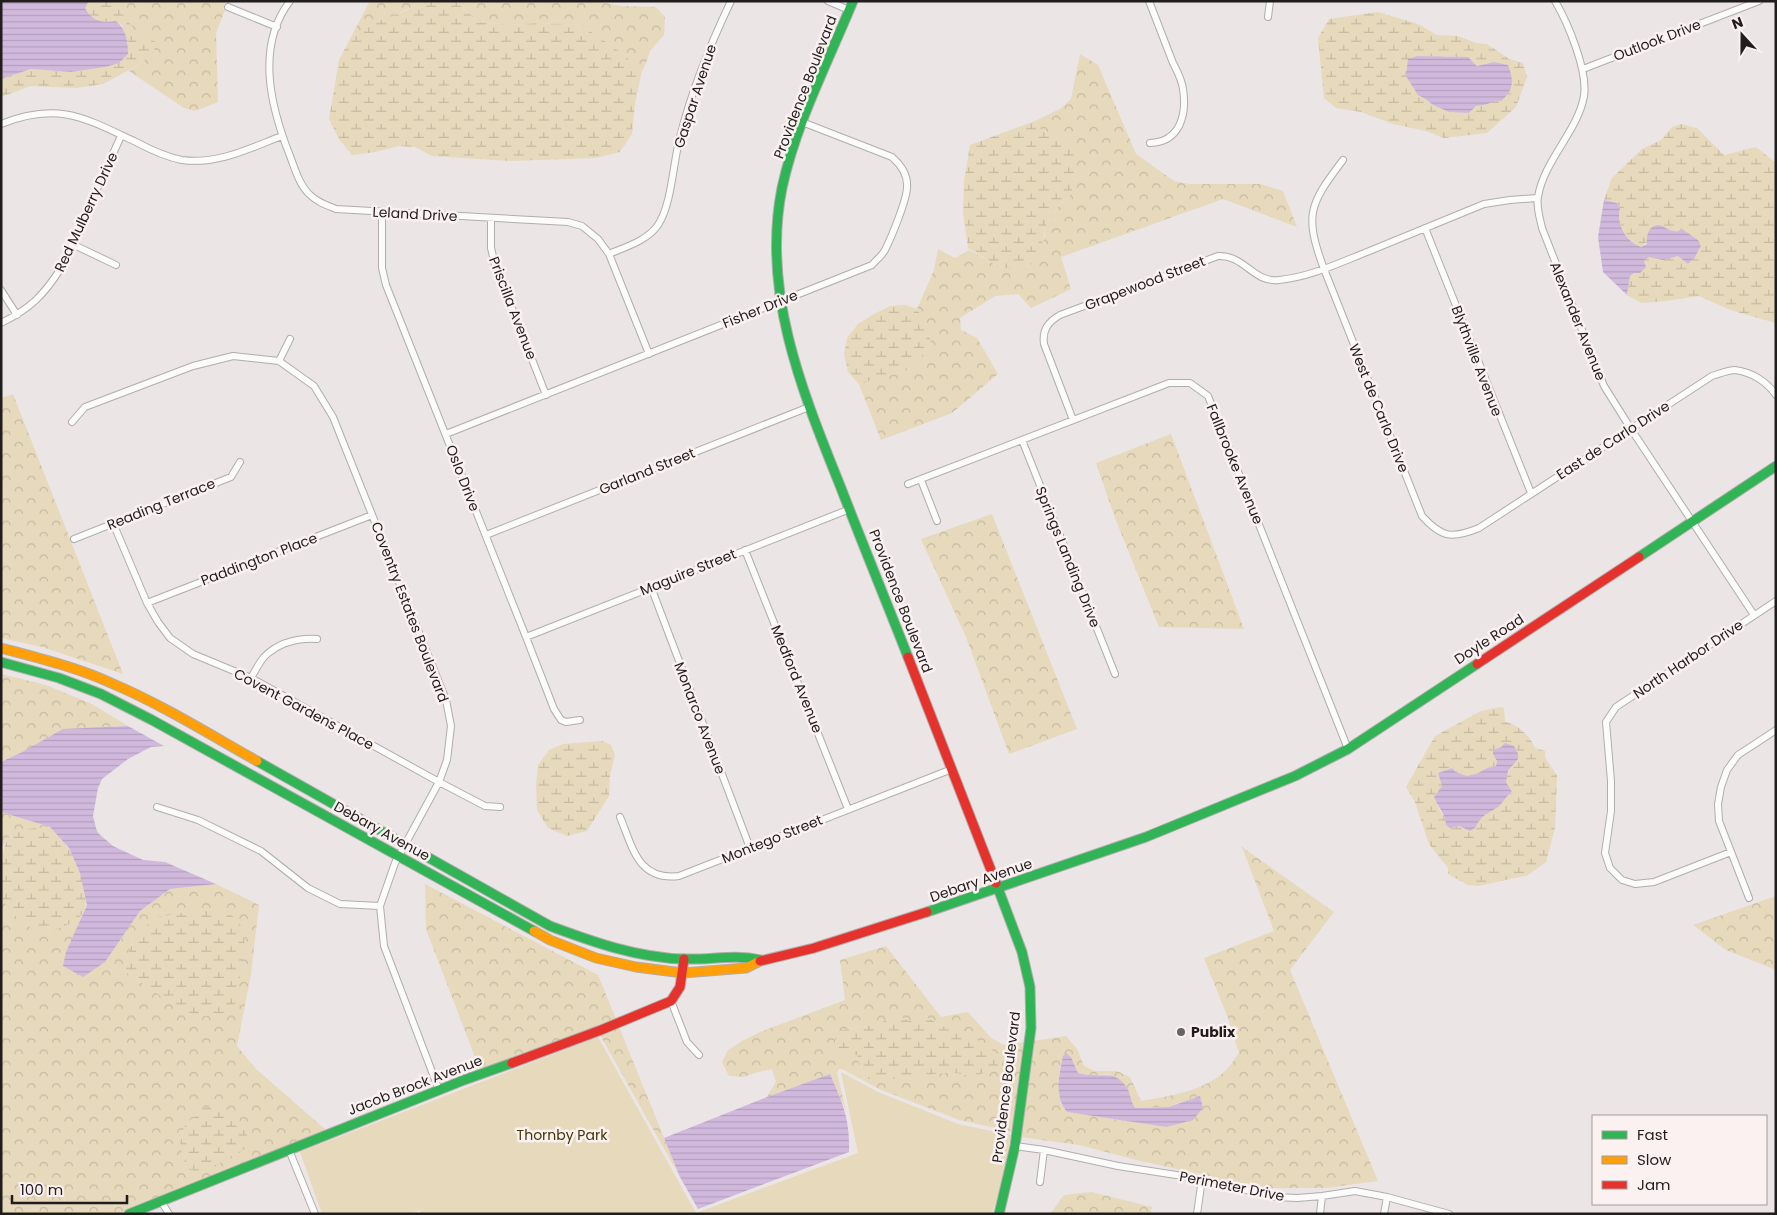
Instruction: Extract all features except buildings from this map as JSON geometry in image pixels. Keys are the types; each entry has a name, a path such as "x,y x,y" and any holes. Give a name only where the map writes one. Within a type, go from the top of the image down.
{"main road":[{"name":"Providence Boulevard","path":"851,6 802,122 782,190 777,229 780,302 791,351 809,407 1022,952 1030,987 1031,1028 1015,1146 999,1214"},
{"name":"Doyle Road","path":"1206,814 1295,776 1348,749 1776,466"},
{"name":"Debary Avenue","path":"1,648 58,662 118,686 164,709 550,926 596,943 636,952 684,959 744,956 761,960"},
{"name":"Debary Avenue","path":"1,662 59,678 101,694 152,720 550,940 596,958 636,967 683,973 746,968 761,960 814,948 998,889 1206,814"},
{"path":"670,1001 675,998 679,989 684,959"},
{"name":"Jacob Brock Avenue","path":"129,1214 439,1090 601,1030 670,1001"}],"street":[{"name":"Leland Drive","path":"290,1 277,27 269,68 273,106 282,136 301,183 309,194 320,202 336,209 568,222 582,226 598,239 609,254 649,354"},
{"name":"Gaspar Avenue","path":"609,254 642,239 658,225 664,213 679,138 706,55 731,1"},
{"path":"828,1 851,6"},
{"path":"1149,1 1183,88 1184,108 1180,121 1171,137 1161,142 1150,143"},
{"path":"1268,17 1270,1"},
{"path":"1537,198 1550,165 1579,112 1584,96 1583,69 1555,1"},
{"name":"Outlook Drive","path":"1583,69 1759,1"},
{"path":"228,7 277,27"},
{"path":"1,124 36,113 60,113 88,119 169,157 196,160 227,157 282,136"},
{"name":"Fisher Drive","path":"446,434 872,265 884,252 906,197 908,187 905,173 892,157 802,122"},
{"name":"Red Mulberry Drive","path":"1,323 34,303 48,288 61,268 121,136"},
{"name":"West de Carlo Drive","path":"1343,160 1319,193 1314,208 1312,234 1324,269 1422,516 1432,528 1449,536"},
{"name":"Grapewood Street","path":"1073,420 1045,350 1043,338 1048,324 1060,315 1218,256 1235,258 1253,273 1267,280 1280,280 1324,269 1484,204 1537,198"},
{"name":"Alexander Avenue","path":"1537,198 1542,228 1604,386 1754,615"},
{"name":"Oslo Drive","path":"382,213 382,268 386,285 554,709 561,720 566,722 580,720"},
{"name":"Priscilla Avenue","path":"491,218 491,248 495,265 546,395"},
{"name":"Blythville Avenue","path":"1425,228 1530,493"},
{"path":"72,244 116,265"},
{"path":"1,290 17,315"},
{"path":"279,362 290,339"},
{"name":"Coventry Estates Boulevard","path":"72,422 85,407 193,366 233,356 279,362 314,386 334,417 446,700 451,726 447,760 439,782 395,864 380,906 384,946 439,1090"},
{"name":"East de Carlo Drive","path":"1449,536 1462,535 1479,528 1712,376 1734,370 1752,375 1764,382 1776,395"},
{"name":"Fallbrooke Avenue","path":"908,484 1169,383 1190,383 1208,396 1348,749"},
{"name":"Garland Street","path":"486,535 809,407"},
{"name":"Springs Landing Drive","path":"1022,440 1114,674"},
{"name":"Reading Terrace","path":"74,538 232,476 240,462"},
{"path":"921,480 937,521"},
{"name":"Maguire Street","path":"526,637 850,509"},
{"name":"Paddington Place","path":"147,603 372,516"},
{"name":"Covent Gardens Place","path":"113,523 147,603 170,638 193,654 251,678 485,806 500,807"},
{"name":"Medford Avenue","path":"745,550 848,809"},
{"name":"Monarco Avenue","path":"650,587 750,848"},
{"name":"North Harbor Drive","path":"1731,852 1654,882 1635,884 1622,880 1610,868 1605,853 1611,811 1606,722 1616,707 1776,600"},
{"path":"251,678 264,657 281,645 299,638 317,639"},
{"path":"1749,898 1719,821 1718,804 1727,770 1738,754 1776,730"},
{"name":"Montego Street","path":"620,817 634,851 644,867 654,874 668,877 679,876 952,769"},
{"path":"157,807 198,820 261,851 308,888 340,904 380,906"},
{"path":"670,1001 686,1042 699,1055"},
{"name":"Perimeter Drive","path":"1015,1146 1044,1150 1118,1166 1202,1179 1274,1197 1297,1198 1355,1191 1387,1197 1449,1214"},
{"path":"289,1150 315,1214"},
{"path":"1040,1182 1044,1150"},
{"path":"1197,1214 1202,1179"},
{"path":"1320,1214 1322,1196"},
{"path":"1384,1214 1387,1197"},
{"path":"161,1201 169,1214"}],"green space":[{"path":"89,1 118,1 122,13 137,33 156,42 154,51 142,63 103,84 76,88 31,86 1,97 1,79 31,69 71,72 105,67 128,44 122,25 116,21 106,22 91,16 85,8"},
{"path":"118,1 228,1 225,2 223,9 225,10 216,33 218,102 195,111 184,108 129,71 142,63 143,37 128,22 117,3"},
{"path":"370,1 423,1 352,35"},
{"path":"423,1 456,1 477,22 510,25 538,23 581,25 618,50 642,71 635,103 632,134 620,152 596,158 511,161 432,156 415,147 398,146 376,152 352,155 339,139 329,119 339,60 352,35"},
{"path":"456,1 595,1 621,6 656,7 665,17 664,35 650,51 642,71 618,50 581,25 538,23 510,25 477,22"},
{"path":"1378,12 1418,24 1437,35 1458,36 1476,43 1487,44 1509,59 1523,63 1527,77 1516,107 1487,133 1444,138 1426,131 1393,124 1361,112 1336,108 1324,98 1318,38 1329,19","holes":["1445,56 1466,59 1477,66 1494,62 1501,101 1492,101 1481,106 1441,108 1424,98"]},
{"path":"1080,54 1098,65 1136,154 1174,181 1189,184 1260,184 1283,191 1297,227 1223,199 1061,257 1071,289 1031,308 1018,294 995,296 960,318 961,330 977,338 998,374 952,413 881,440 859,384 908,370 931,345 917,309 934,270 938,249 955,258 969,250 996,265 1006,268 1026,268 1032,264 1044,239 1046,225 1058,207 1071,194 1077,169 1065,138 1041,130 1035,121 1060,109 1071,99"},
{"path":"1035,121 1041,130 1065,138 1072,148 1077,169 1071,194 1058,207 1046,225 1042,244 1032,264 1026,268 1006,268 996,265 968,248 963,212 964,182 970,145"},
{"path":"1681,124 1697,128 1724,155 1756,147 1776,163 1776,323 1730,310 1699,296 1641,303 1627,295 1630,276 1649,256 1663,259 1678,256 1688,264 1695,257 1701,246 1693,237 1675,232 1666,227 1641,247 1630,241 1623,232 1619,220 1620,208 1617,203 1604,200 1612,178 1642,149 1661,140 1672,127"},
{"path":"905,305 917,309 929,332 931,345 908,370 859,384 848,372 844,354 847,338 858,324 874,314 890,306"},
{"path":"13,394 123,674 42,647 1,638 1,398"},
{"path":"1171,434 1244,629 1159,627 1115,518 1096,463"},
{"path":"992,514 1077,729 1009,754 966,637 921,539"},
{"path":"1,674 46,685 92,704 128,726 102,727 22,752 1,762"},
{"path":"1500,707 1504,708 1505,722 1523,731 1535,748 1545,751 1545,757 1557,776 1555,828 1546,862 1528,875 1478,886 1468,885 1448,874 1448,868 1429,844 1415,802 1406,787 1435,736 1481,711","holes":["1501,747 1516,749 1517,759 1506,781 1512,792 1498,806 1479,819 1478,823 1464,829 1459,826 1446,825 1446,820 1439,809 1435,794 1440,791 1442,786 1438,773 1452,768 1456,772 1467,776 1478,773 1496,766 1497,761 1493,750"]},
{"path":"602,741 611,745 615,755 610,775 609,796 587,831 567,836 548,828 537,810 536,785 538,765 549,750 563,744"},
{"path":"1,812 50,827 26,830 11,835 1,848"},
{"path":"50,827 72,854 82,880 86,899 83,913 75,921 56,929 38,933 16,917 3,901 1,880 3,854 7,840 11,835 25,830"},
{"path":"1242,847 1334,912 1290,970 1378,1181 1325,1188 1264,1188 1141,1161 1079,1145 1020,1137 1033,1041 1066,1036 1077,1049 1084,1066 1095,1071 1117,1071 1130,1077 1141,1101 1187,1091 1209,1083 1218,1076 1229,1067 1239,1053 1228,1018 1204,958 1274,931","holes":["1066,1053 1071,1057 1078,1073 1093,1075 1109,1074 1127,1087 1130,1101 1135,1108 1169,1107 1200,1096 1166,1127 1067,1112 1060,1100 1059,1078 1063,1057"]},
{"path":"216,884 259,905 251,974 237,1046 256,1069 326,1130 117,1214 1,1214 1,895 3,900 38,933 62,926 83,914 78,925 105,962 140,911 170,889","holes":["134,936 239,974 237,1002 140,982 123,970","204,1108 186,1169 180,1142 185,1125"]},
{"path":"425,884 598,975 616,1019 480,1070 426,929"},
{"path":"1776,896 1776,970 1726,950 1693,925"},
{"path":"221,910 238,919 245,936 237,1002 221,1015 200,1016 181,1010 123,970 134,936 157,917 188,912"},
{"path":"886,946 941,1017 968,1012 991,1038 1004,1045 1025,1042 1013,1132 959,1120 879,1089 842,1069 839,1069 837,1073 846,1111 830,1074 767,1097 776,1082 772,1069 743,1077 729,1076 722,1062 728,1050 760,1032 845,1000 840,960","holes":["897,1015 909,1021 925,1016 943,1027 959,1027 971,1036 975,1076 948,1072 907,1079 865,1079 857,1055 835,1031 875,1025"]},
{"path":"897,1015 909,1021 925,1016 943,1027 959,1027 999,1055 998,1068 975,1076 948,1072 907,1079 865,1079 857,1055 835,1054 835,1031 875,1025"},
{"path":"619,1027 680,1177 600,1035"},
{"name":"Thornby Park","path":"598,1037 696,1213 858,1153 841,1072 878,1092 958,1124 1011,1135 1002,1183 992,1214 421,1214 420,1210 409,1214 322,1214 300,1152"},
{"path":"225,1106 237,1117 248,1136 250,1141 246,1148 232,1158 198,1172 186,1169 180,1142 185,1125 204,1108"},
{"path":"1092,1192 1152,1207 1150,1214 1050,1214 1064,1195"}],"shaded area":[{"path":"1,1 89,1 85,8 91,16 106,22 116,21 122,28 127,40 128,54 119,63 105,67 71,72 31,69 1,79"},
{"path":"1417,56 1468,57 1477,66 1494,62 1508,65 1512,80 1511,89 1501,101 1476,106 1469,113 1449,112 1433,105 1418,95 1406,76 1408,59"},
{"path":"1604,200 1617,203 1620,208 1619,220 1621,226 1630,241 1641,247 1647,244 1649,232 1655,225 1675,231 1682,229 1698,240 1701,246 1695,257 1688,264 1678,256 1663,260 1649,257 1644,261 1646,267 1640,273 1634,273 1630,276 1627,295 1603,272 1598,237"},
{"path":"128,726 164,746 151,747 128,759 102,779 98,788 93,816 98,833 113,846 143,860 165,862 216,884 170,889 140,911 105,962 83,977 63,966 66,952 87,905 80,873 69,848 50,827 1,812 1,762 63,729"},
{"path":"1505,743 1514,746 1518,754 1518,759 1508,771 1506,782 1512,792 1498,807 1482,817 1475,828 1470,831 1459,826 1450,828 1446,825 1434,797 1442,786 1438,773 1452,768 1456,772 1467,776 1496,766 1497,761 1493,750"},
{"path":"1066,1053 1071,1057 1078,1073 1111,1076 1122,1082 1127,1088 1135,1108 1169,1107 1200,1096 1203,1108 1193,1120 1166,1127 1067,1112 1060,1100 1059,1093 1060,1071 1063,1056"},
{"path":"830,1074 845,1112 849,1152 698,1209 680,1177 664,1138"}],"traffic: fast":[{"path":"853,1 813,93 788,164 782,188 777,227 777,266 781,304 789,342 800,379 908,657"},
{"path":"1639,557 1776,466"},
{"path":"1,662 59,678 101,694 152,720 534,931"},
{"path":"927,912 1146,837 1295,776 1348,749 1477,664"},
{"path":"257,761 550,926 599,943 650,956 684,959 732,957 761,960"},
{"path":"996,883 1022,952 1030,987 1031,1028 1015,1146 999,1214"},
{"path":"129,1214 464,1080 512,1063"}],"traffic: slow":[{"path":"1,648 71,668 130,691 257,761"},
{"path":"534,931 550,940 596,958 636,967 683,973 746,968 760,961"}],"traffic: jam":[{"path":"1477,664 1639,557"},
{"path":"908,657 996,883"},
{"path":"760,961 814,948 927,912"},
{"path":"512,1063 601,1030 671,1001 680,987 684,959"}],"place":[{"name":"Publix","path":"1181,1032"}]}
